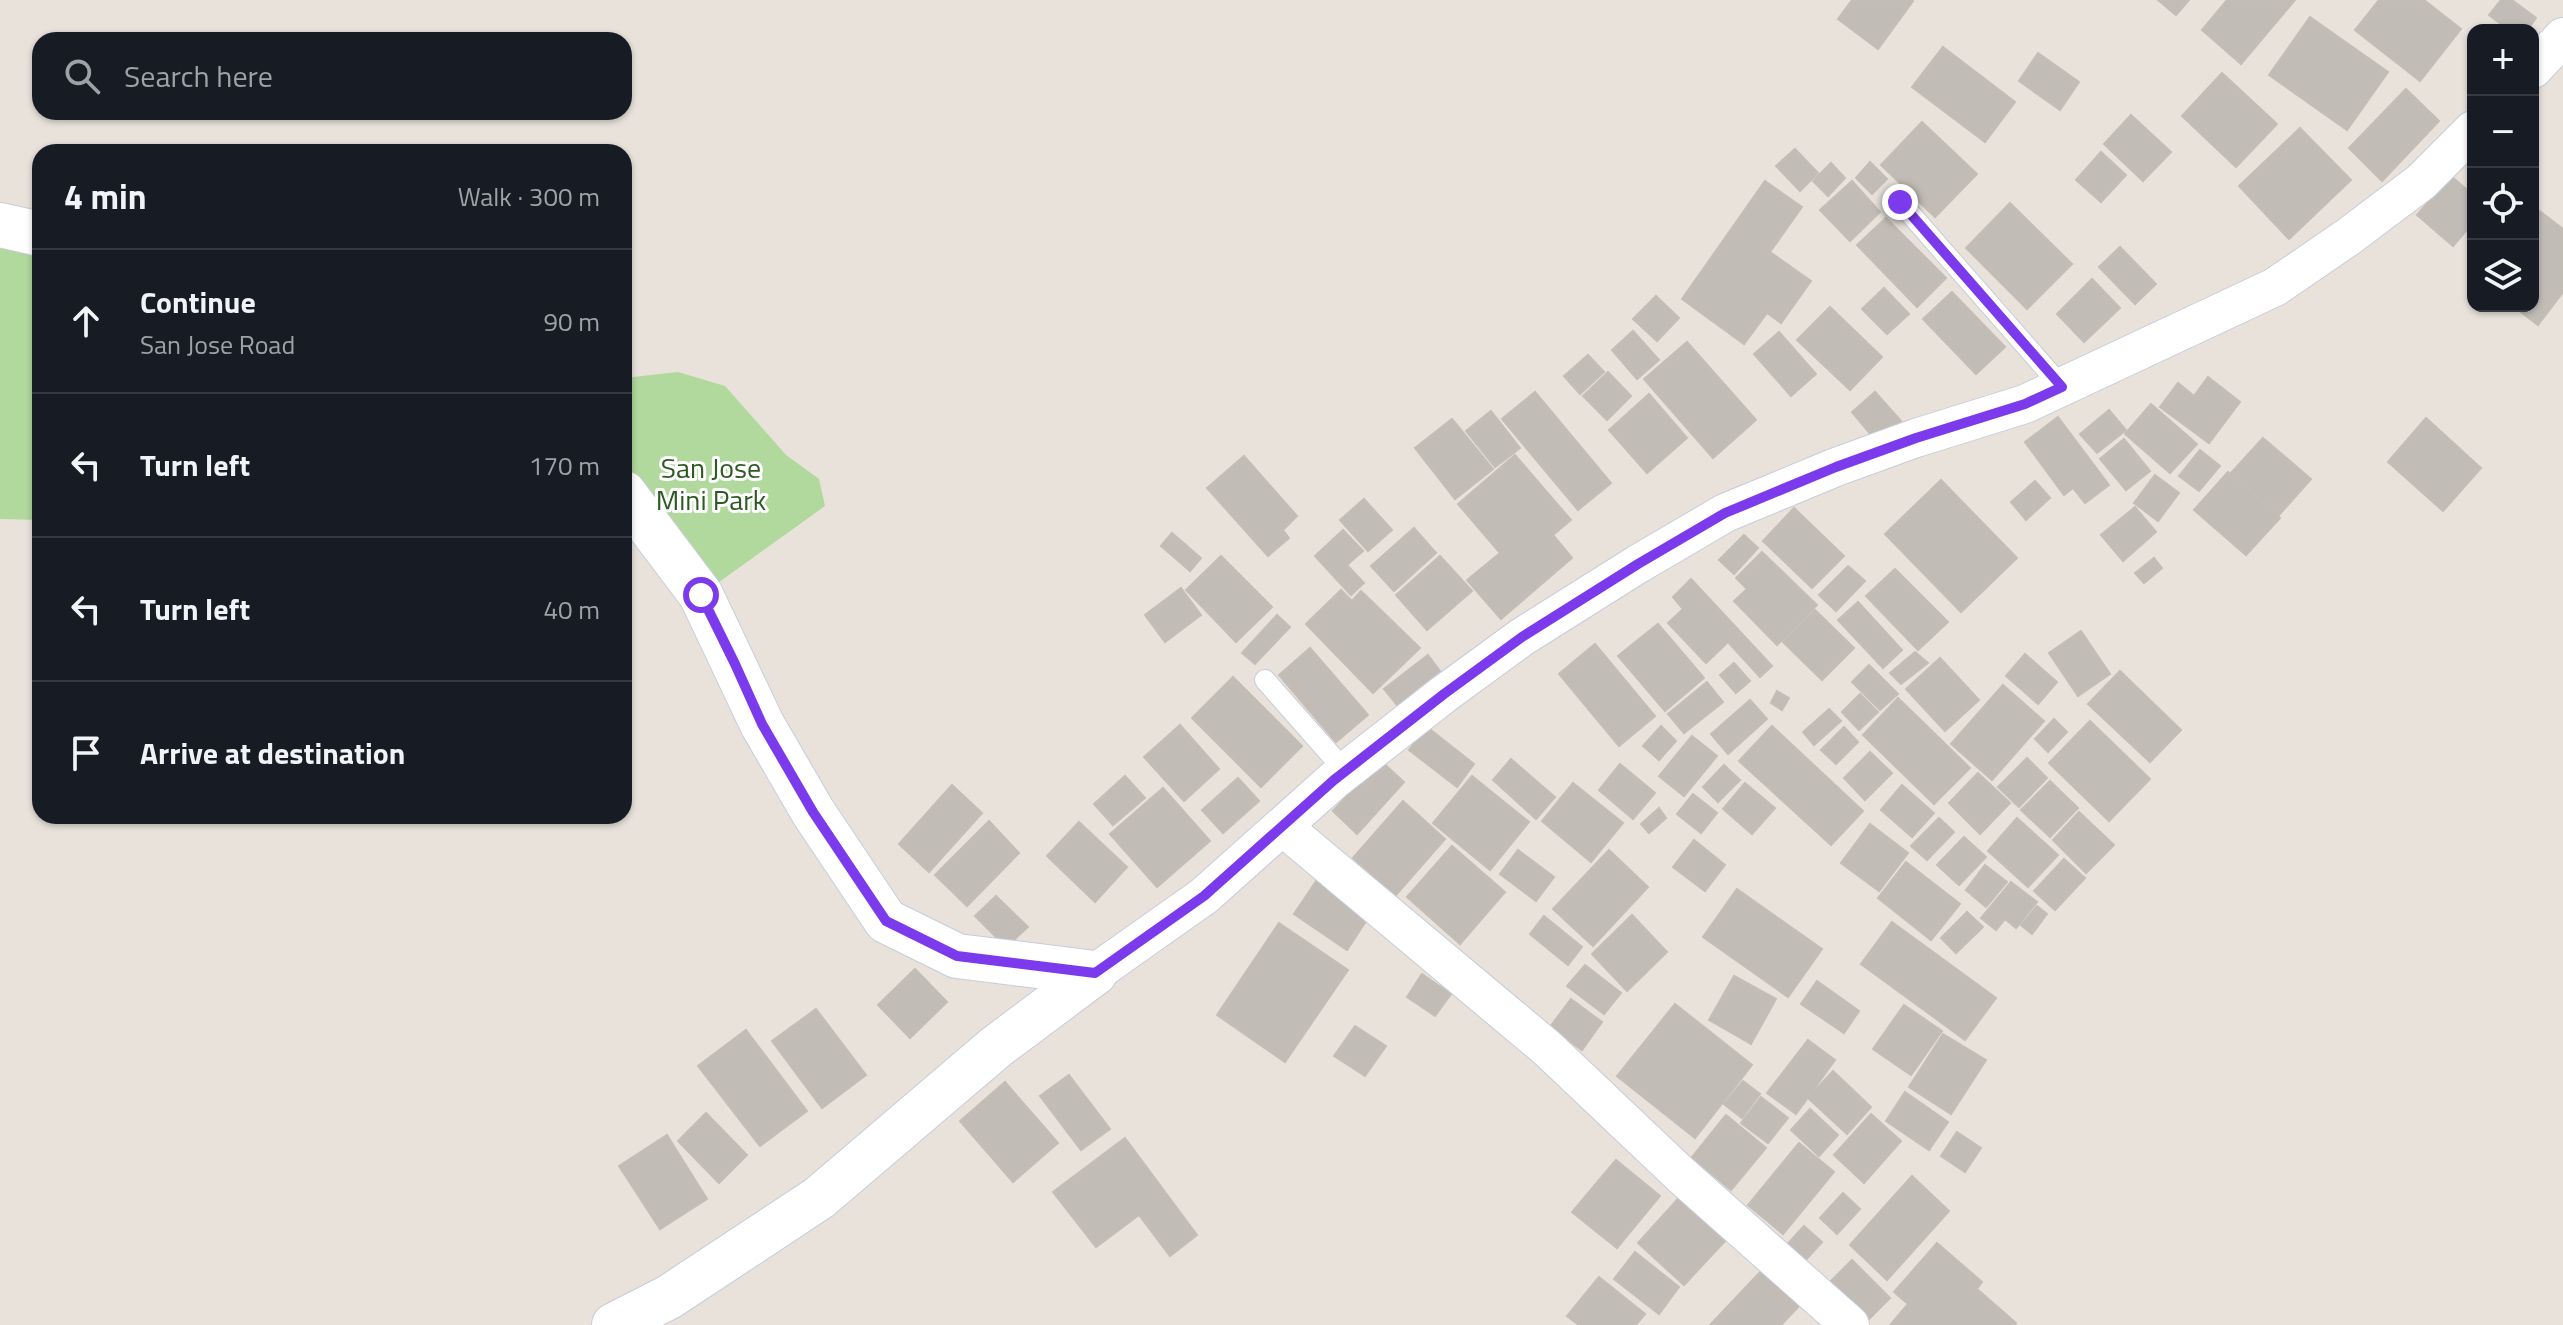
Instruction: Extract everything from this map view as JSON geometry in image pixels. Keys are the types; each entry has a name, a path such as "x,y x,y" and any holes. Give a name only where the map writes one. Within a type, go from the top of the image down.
{"street":[{"path":"2539,63 2563,37"},
{"path":"614,1325 669,1297 819,1198 996,1047 1204,896 1346,772 1522,637 1725,513 1836,467 2025,404 2275,287 2421,182 2467,136"},
{"path":"0,225 32,232"},
{"path":"632,504 701,595 762,724 813,812 886,921 957,956 1095,973"},
{"path":"1283,827 1547,1048 1680,1174 1850,1325"}],"lane":[{"path":"1900,202 2062,387"},
{"path":"1265,680 1346,772"}],"green space":[{"path":"0,225 32,232 32,520 0,519"},
{"name":"San Jose Mini Park","path":"678,372 725,386 786,455 819,479 825,506 701,595 632,504 632,377"}],"building":[{"path":"1852,0 1913,1 1878,49 1838,19"},
{"path":"2158,0 2189,0 2176,15"},
{"path":"2227,0 2295,0 2241,64 2202,30"},
{"path":"2379,0 2424,0 2461,29 2420,81 2355,30"},
{"path":"2501,0 2512,0 2536,18 2532,24 2501,24 2489,15"},
{"path":"2310,17 2388,72 2347,130 2269,75"},
{"path":"1943,47 2015,102 1985,142 1912,87"},
{"path":"2038,53 2079,82 2060,110 2019,81"},
{"path":"2222,73 2277,124 2236,167 2182,116"},
{"path":"2406,89 2439,121 2382,181 2349,148"},
{"path":"2131,115 2171,152 2143,181 2104,144"},
{"path":"1922,122 1977,174 1935,217 1881,165"},
{"path":"2300,128 2351,180 2289,239 2239,186"},
{"path":"1795,149 1818,173 1800,191 1776,166"},
{"path":"2101,152 2126,175 2101,202 2076,180"},
{"path":"1870,162 1887,179 1872,194 1856,178"},
{"path":"1831,163 1845,178 1828,196 1813,181"},
{"path":"2451,176 2467,190 2467,230 2453,246 2417,215"},
{"path":"1765,181 1802,207 1770,252 1811,281 1781,323 1767,313 1744,344 1682,299"},
{"path":"1852,181 1880,212 1850,241 1820,210"},
{"path":"2010,203 2072,264 2027,309 1966,248"},
{"path":"2539,211 2563,229 2563,292 2538,325 2521,312 2539,312"},
{"path":"1886,218 1946,278 1917,307 1857,245"},
{"path":"2120,247 2156,284 2135,304 2099,267"},
{"path":"2092,279 2120,308 2084,342 2057,314"},
{"path":"1884,288 1909,314 1887,334 1862,309"},
{"path":"1952,292 2005,347 1976,374 1923,319"},
{"path":"1656,296 1679,318 1657,341 1633,319"},
{"path":"1830,307 1882,357 1850,390 1797,340"},
{"path":"1633,331 1659,360 1637,379 1612,350"},
{"path":"1779,332 1816,374 1791,396 1754,354"},
{"path":"1687,342 1756,420 1713,458 1644,379"},
{"path":"1588,355 1604,372 1580,394 1564,376"},
{"path":"1608,372 1631,396 1607,420 1583,396"},
{"path":"2208,377 2240,402 2209,443 2160,407 2178,383 2194,396"},
{"path":"1535,392 1611,483 1578,510 1502,419"},
{"path":"1875,392 1901,421 1877,442 1852,412"},
{"path":"1649,394 1687,438 1647,473 1609,430"},
{"path":"2151,404 2197,444 2170,473 2125,434"},
{"path":"2109,410 2126,430 2097,453 2080,434"},
{"path":"1491,411 1520,448 1495,467 1466,431"},
{"path":"2058,417 2109,485 2085,503 2073,488 2064,495 2025,442"},
{"path":"2426,418 2481,468 2443,511 2388,462"},
{"path":"1452,419 1493,469 1455,499 1415,448"},
{"path":"2263,438 2311,479 2279,515 2231,473"},
{"path":"2124,439 2150,471 2126,490 2100,459"},
{"path":"2200,450 2220,466 2199,491 2179,476"},
{"path":"1515,455 1571,520 1553,535 1572,558 1501,619 1467,580 1500,553 1458,504"},
{"path":"1244,456 1297,516 1283,530 1289,538 1268,556 1207,488"},
{"path":"2228,472 2280,518 2246,555 2194,510"},
{"path":"2155,475 2179,493 2158,521 2134,503"},
{"path":"1941,480 2017,558 1961,612 1885,534"},
{"path":"2035,481 2050,498 2026,520 2011,502"},
{"path":"1364,499 1392,530 1368,551 1340,520"},
{"path":"2135,507 2156,532 2123,561 2101,535"},
{"path":"1794,508 1844,556 1812,588 1763,541"},
{"path":"1414,528 1436,553 1394,591 1371,566"},
{"path":"1343,530 1363,551 1347,565 1364,583 1351,595 1315,556"},
{"path":"1172,533 1201,558 1190,571 1161,546"},
{"path":"1744,535 1758,548 1734,574 1719,560"},
{"path":"1762,552 1817,605 1777,645 1734,601 1747,589 1736,578"},
{"path":"1221,556 1272,607 1236,642 1186,590"},
{"path":"1440,556 1472,591 1427,630 1396,595"},
{"path":"2154,558 2162,568 2144,583 2135,573"},
{"path":"1848,566 1865,581 1836,611 1819,595"},
{"path":"1895,569 1948,622 1918,650 1866,596"},
{"path":"1691,579 1772,666 1760,677 1728,642 1706,663 1668,623 1683,609 1673,597"},
{"path":"1181,588 1201,615 1165,642 1145,615"},
{"path":"1341,590 1352,601 1361,591 1420,648 1373,693 1306,624"},
{"path":"1858,602 1902,650 1883,668 1838,620"},
{"path":"1815,610 1854,648 1822,680 1783,642"},
{"path":"1277,615 1290,627 1255,664 1242,653"},
{"path":"1658,624 1704,678 1665,711 1618,656"},
{"path":"2081,631 2110,674 2078,696 2049,653"},
{"path":"1595,644 1655,716 1619,746 1559,674"},
{"path":"1310,648 1368,715 1336,742 1279,675"},
{"path":"1915,652 1928,663 1901,684 1890,673"},
{"path":"2025,654 2057,682 2038,704 2006,676"},
{"path":"1428,655 1440,671 1397,705 1384,689"},
{"path":"1940,658 1979,700 1945,731 1906,689"},
{"path":"1734,663 1750,681 1736,693 1720,675"},
{"path":"1869,665 1898,694 1880,710 1852,682"},
{"path":"2120,671 2181,730 2150,762 2088,704"},
{"path":"1233,677 1302,746 1261,787 1192,718"},
{"path":"1707,682 1723,702 1684,733 1668,714"},
{"path":"2003,685 2044,721 1992,780 1951,744"},
{"path":"1777,691 1789,698 1782,710 1771,703"},
{"path":"1860,694 1878,712 1859,730 1842,712"},
{"path":"1898,698 1970,768 1934,804 1863,735"},
{"path":"1750,700 1767,719 1728,754 1711,734"},
{"path":"1829,709 1841,721 1814,745 1803,732"},
{"path":"2054,719 2067,732 2048,752 2035,739"},
{"path":"2090,721 2150,779 2109,821 2049,763"},
{"path":"1180,725 1219,769 1184,801 1144,757"},
{"path":"1661,726 1676,741 1659,760 1643,746"},
{"path":"1772,726 1863,811 1831,845 1739,761"},
{"path":"1427,727 1474,764 1457,787 1409,750"},
{"path":"1844,727 1858,742 1836,764 1821,750"},
{"path":"1692,736 1717,756 1684,796 1659,776"},
{"path":"1870,752 1892,773 1865,800 1844,778"},
{"path":"2027,758 2047,778 2019,807 1998,787"},
{"path":"1511,759 1555,797 1536,819 1493,780"},
{"path":"1380,760 1404,782 1357,834 1333,811"},
{"path":"1620,764 1655,793 1633,819 1599,790"},
{"path":"1724,765 1740,780 1718,802 1703,787"},
{"path":"1978,773 2010,803 1980,834 1949,803"},
{"path":"1125,776 1145,798 1113,825 1094,804"},
{"path":"1472,776 1529,822 1490,870 1433,823"},
{"path":"1238,778 1259,801 1223,833 1202,810"},
{"path":"2050,781 2078,808 2050,837 2021,810"},
{"path":"1573,783 1623,823 1591,862 1542,821"},
{"path":"1745,783 1775,808 1752,834 1723,809"},
{"path":"952,785 982,813 929,872 899,844"},
{"path":"1902,785 1934,813 1912,837 1881,810"},
{"path":"1163,788 1210,841 1157,887 1110,834"},
{"path":"1693,794 1717,813 1701,833 1677,814"},
{"path":"1403,801 1445,839 1395,896 1353,858"},
{"path":"1659,808 1666,818 1649,833 1641,824"},
{"path":"2079,812 2114,845 2086,873 2053,840"},
{"path":"1939,818 1954,832 1927,860 1911,846"},
{"path":"2017,818 2058,855 2028,887 1988,851"},
{"path":"989,821 1019,853 967,906 935,875"},
{"path":"1079,822 1127,867 1095,902 1047,856"},
{"path":"1870,824 1908,853 1879,891 1841,863"},
{"path":"1964,837 1986,857 1959,885 1937,865"},
{"path":"1694,840 1725,865 1705,891 1673,867"},
{"path":"1452,846 1505,892 1460,944 1407,897"},
{"path":"1518,850 1554,877 1536,901 1500,874"},
{"path":"1609,850 1648,887 1593,946 1553,909"},
{"path":"2064,859 2085,878 2055,910 2034,891"},
{"path":"1906,862 1960,904 1931,940 1878,898"},
{"path":"1985,865 2007,882 1986,907 1966,890"},
{"path":"1317,880 1370,915 1347,950 1294,914"},
{"path":"2011,882 2037,902 2016,928 2005,919 1996,930 1981,918"},
{"path":"1737,889 1822,949 1788,997 1703,937"},
{"path":"996,896 1028,927 1006,947 975,916"},
{"path":"2037,906 2047,914 2032,934 2021,925"},
{"path":"1967,912 1983,927 1956,953 1941,938"},
{"path":"1632,915 1667,952 1627,991 1592,954"},
{"path":"1544,916 1582,947 1568,965 1530,934"},
{"path":"1892,922 1996,998 1965,1040 1861,964"},
{"path":"1279,923 1348,970 1285,1062 1217,1015"},
{"path":"1585,965 1621,993 1604,1014 1567,986"},
{"path":"915,969 947,1002 910,1038 878,1005"},
{"path":"1422,974 1451,994 1435,1016 1407,997"},
{"path":"1734,976 1776,999 1751,1044 1709,1020"},
{"path":"1817,981 1859,1011 1844,1033 1801,1004"},
{"path":"1571,999 1602,1022 1582,1050 1550,1027"},
{"path":"1675,1004 1752,1065 1695,1138 1617,1076"},
{"path":"1904,1005 1942,1031 1911,1075 1873,1049"},
{"path":"816,1009 866,1075 822,1108 772,1041"},
{"path":"1355,1026 1386,1046 1365,1076 1334,1056"},
{"path":"746,1030 807,1111 760,1146 698,1066"},
{"path":"1943,1034 1986,1060 1951,1114 1909,1087"},
{"path":"1808,1040 1835,1060 1796,1114 1767,1093"},
{"path":"1833,1071 1871,1107 1847,1134 1808,1098"},
{"path":"1069,1075 1110,1129 1081,1150 1040,1096"},
{"path":"1743,1081 1760,1094 1742,1118 1724,1104"},
{"path":"1005,1082 1058,1143 1013,1182 960,1121"},
{"path":"1905,1092 1948,1122 1929,1150 1886,1121"},
{"path":"1761,1097 1788,1118 1768,1143 1741,1123"},
{"path":"1810,1109 1838,1135 1819,1156 1791,1130"},
{"path":"706,1113 747,1155 719,1183 678,1141"},
{"path":"1871,1114 1901,1141 1864,1183 1834,1155"},
{"path":"1726,1115 1766,1148 1731,1190 1692,1157"},
{"path":"1957,1132 1981,1148 1965,1172 1941,1156"},
{"path":"667,1135 707,1199 660,1229 619,1166"},
{"path":"1125,1138 1197,1235 1170,1256 1139,1215 1096,1247 1053,1192"},
{"path":"1799,1143 1834,1172 1783,1234 1748,1205"},
{"path":"1616,1160 1660,1196 1617,1248 1572,1212"},
{"path":"1912,1176 1949,1211 1887,1280 1850,1245"},
{"path":"1843,1193 1860,1209 1837,1234 1820,1218"},
{"path":"1678,1199 1725,1241 1684,1285 1638,1243"},
{"path":"1804,1226 1822,1242 1802,1264 1784,1248"},
{"path":"1937,1243 1982,1282 1977,1289 2015,1325 1891,1324 1908,1304 1894,1292"},
{"path":"1635,1252 1679,1287 1659,1314 1614,1279"},
{"path":"1852,1260 1890,1298 1869,1319 1830,1282"},
{"path":"1762,1270 1800,1305 1781,1325 1710,1325"},
{"path":"1599,1277 1645,1314 1636,1325 1579,1325 1567,1316"}],"route":[{"path":"701,595 762,724 813,812 886,921 957,956 1095,973 1204,896 1334,780 1444,694 1522,637 1638,564 1725,513 1836,467 2025,404 2062,387 1900,202"}]}
